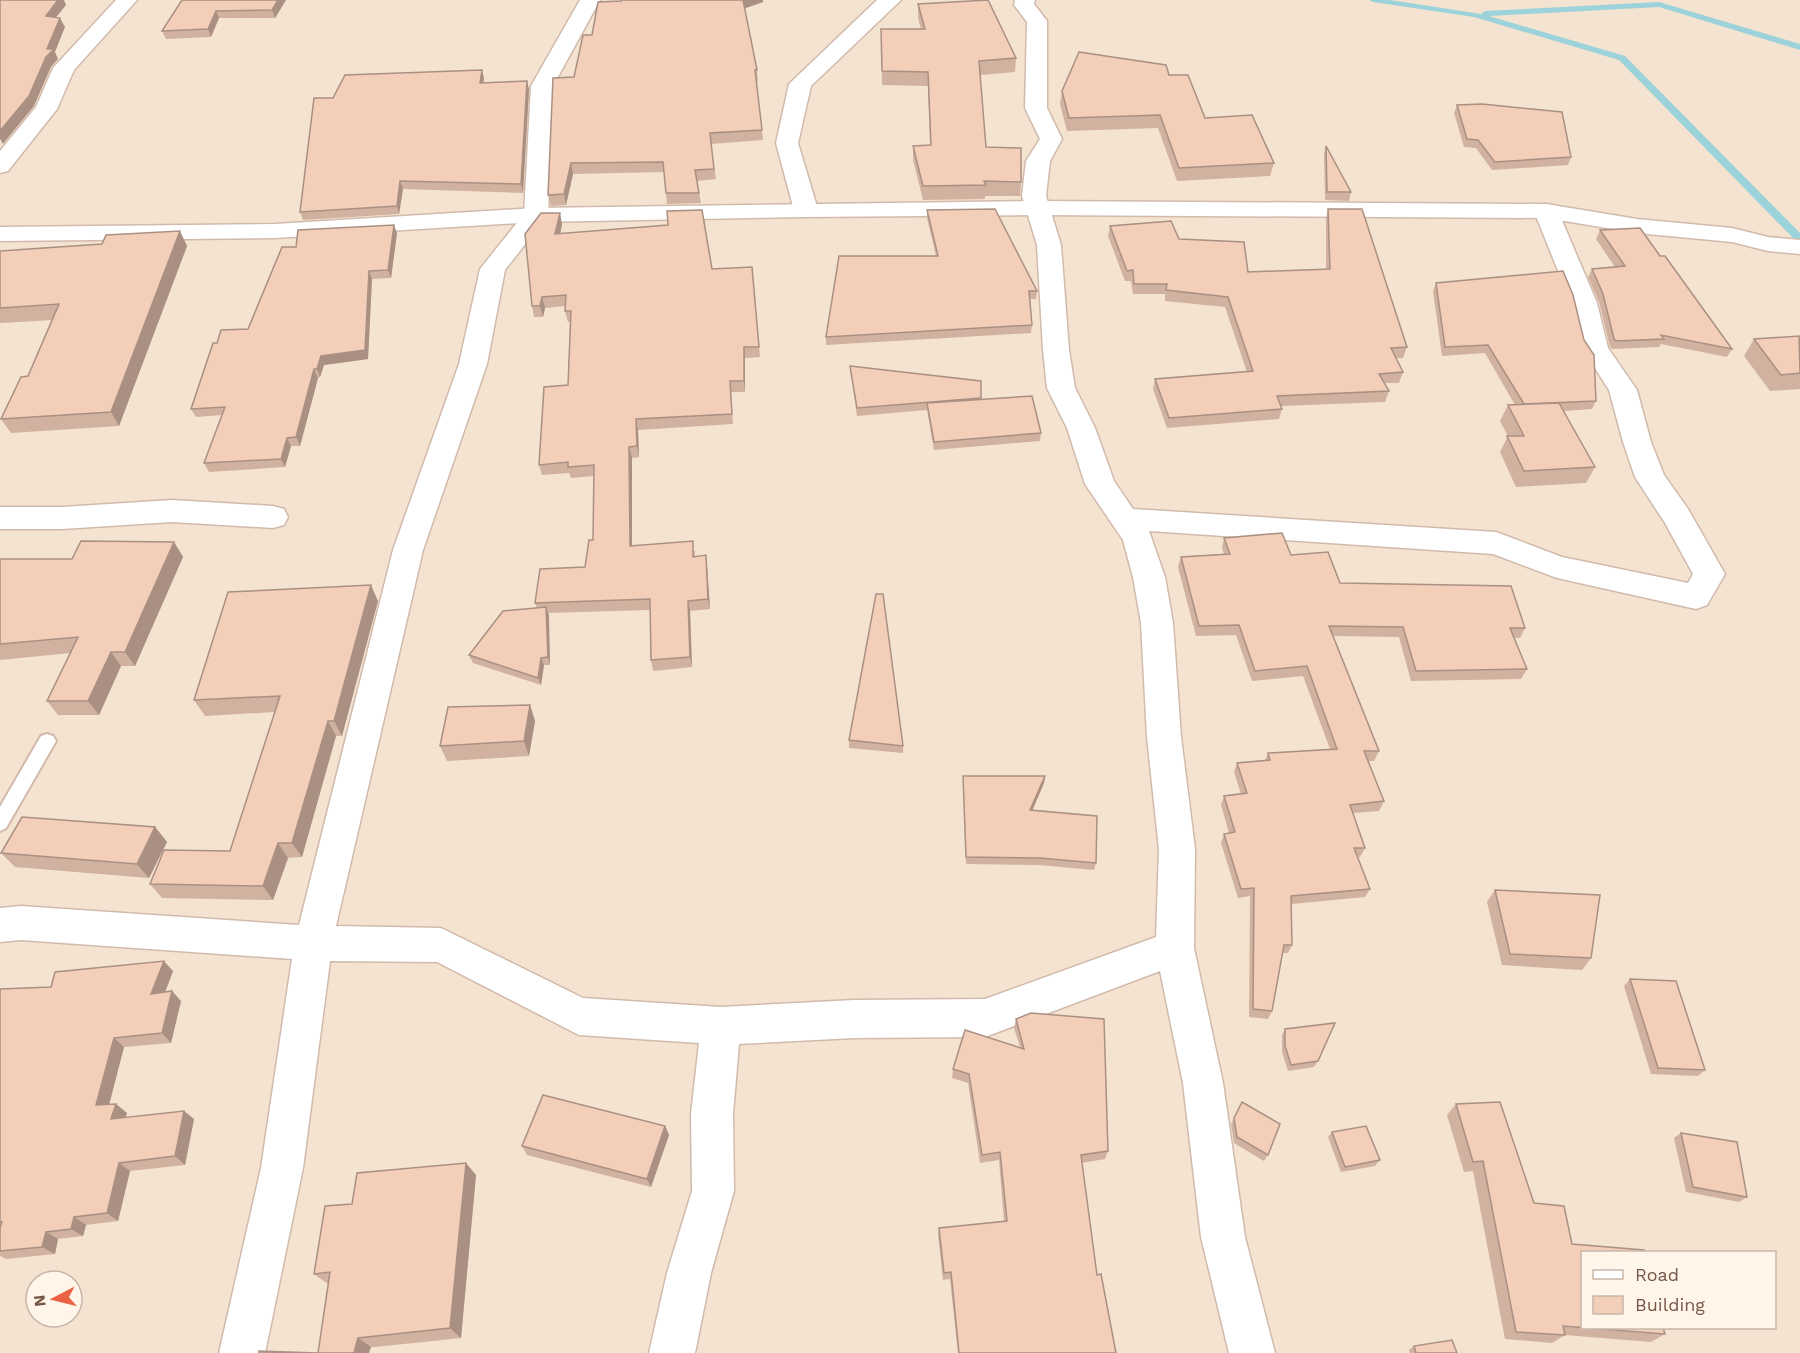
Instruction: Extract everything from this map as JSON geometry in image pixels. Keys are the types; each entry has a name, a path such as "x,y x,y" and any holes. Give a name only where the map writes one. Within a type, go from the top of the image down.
{"street":[{"path":"0,166 46,109 64,68 127,0"},
{"path":"242,1353 282,1168 313,943 408,550 473,364 493,269 536,215 542,86 590,0"},
{"path":"806,210 787,143 800,84 880,7 891,0"},
{"path":"1025,0 1023,5 1037,21 1036,108 1051,139 1038,161 1034,196 1049,245 1056,350 1061,388 1081,428 1100,484 1138,538 1149,577 1157,623 1164,737 1177,849 1175,948 1203,1083 1223,1237 1252,1353"},
{"path":"0,234 275,231 536,215 806,210 1037,208 1546,211 1637,226 1732,235 1768,244 1800,247"},
{"path":"1125,519 1496,543 1557,567 1696,597 1709,574 1677,517 1650,477 1637,442 1623,390 1595,348 1584,303 1546,211"},
{"path":"0,519 62,518 172,511 273,517"},
{"path":"0,926 21,923 313,943 441,945 579,1016 721,1026 854,1019 985,1018 1175,948"},
{"path":"672,1353 689,1273 713,1191 712,1114 721,1026"}],"lane":[{"path":"0,823 47,741"}],"shaded area":[{"path":"0,0 1800,0 1800,1353 0,1353"}],"building":[{"path":"0,0 58,0 46,16 60,18 47,49 54,49 46,57 29,96 0,131"},
{"path":"182,0 278,0 272,10 216,11 208,29 162,31"},
{"path":"743,0 757,70 755,70 762,130 710,133 714,169 695,170 699,193 666,193 663,162 571,163 564,194 548,195 553,78 574,77 583,35 592,35 598,2"},
{"path":"988,0 1016,58 979,61 986,147 1021,148 1021,182 984,181 986,185 923,186 913,146 931,145 928,72 882,71 881,29 925,29 918,4"},
{"path":"1079,52 1166,65 1169,75 1188,75 1205,118 1252,115 1274,163 1179,168 1160,115 1069,118 1062,91"},
{"path":"482,70 480,83 527,81 521,184 400,181 397,206 300,212 314,98 333,98 345,75"},
{"path":"1482,104 1562,112 1571,157 1495,162 1478,140 1467,139 1457,105"},
{"path":"1326,146 1351,192 1327,192"},
{"path":"995,209 1037,291 1029,291 1032,325 826,337 839,256 938,256 927,210"},
{"path":"1328,209 1362,209 1407,347 1391,348 1403,372 1379,374 1389,391 1277,396 1282,409 1169,418 1155,379 1253,371 1228,297 1166,290 1167,284 1134,284 1133,270 1127,271 1110,226 1171,221 1179,239 1244,242 1248,272 1330,269"},
{"path":"702,210 712,269 752,267 759,347 744,347 744,381 730,381 732,414 636,419 637,446 629,447 630,546 693,541 693,557 706,555 708,599 688,601 690,657 651,660 650,599 535,603 540,569 585,567 589,540 593,540 594,465 568,467 568,462 539,465 544,387 568,385 571,311 565,311 566,295 542,297 540,306 532,306 525,234 541,213 560,213 555,234 668,225 667,211"},
{"path":"394,225 388,270 369,271 365,350 321,356 317,369 314,369 296,437 287,438 281,459 204,463 225,407 191,409 213,343 217,343 221,330 248,329 282,247 296,247 298,230"},
{"path":"1640,228 1660,256 1665,256 1732,349 1661,335 1664,339 1616,341 1614,339 1603,294 1592,269 1625,266 1600,230"},
{"path":"180,231 111,412 1,419 21,377 28,376 59,304 0,308 0,251 102,244 106,235"},
{"path":"1563,271 1573,295 1584,340 1594,355 1596,401 1524,404 1488,345 1445,347 1436,283"},
{"path":"1799,336 1800,373 1781,375 1754,339"},
{"path":"850,366 981,381 981,398 857,408"},
{"path":"1032,396 1041,433 934,442 927,403"},
{"path":"1559,403 1595,467 1524,471 1507,436 1524,436 1508,405"},
{"path":"1282,533 1291,555 1328,552 1340,583 1511,586 1525,628 1510,628 1527,669 1416,671 1403,627 1329,626 1379,751 1364,751 1384,801 1350,805 1365,848 1354,848 1370,889 1291,896 1292,945 1284,945 1272,1011 1253,1009 1254,888 1241,889 1224,834 1235,832 1224,796 1247,793 1237,763 1270,760 1268,753 1337,749 1307,666 1255,671 1239,625 1199,626 1181,557 1230,554 1224,538"},
{"path":"81,541 174,542 125,652 111,652 88,701 47,701 78,637 0,644 0,559 72,559"},
{"path":"371,585 334,721 328,721 292,843 278,843 263,886 150,884 164,850 230,851 280,696 194,700 228,592"},
{"path":"876,594 883,594 903,746 849,740"},
{"path":"546,607 548,657 541,658 538,678 469,655 503,611"},
{"path":"530,705 524,741 440,746 448,707"},
{"path":"963,776 1045,776 1030,810 1097,816 1096,863 1040,858 966,857"},
{"path":"22,817 155,827 137,864 1,853"},
{"path":"1495,890 1600,895 1591,958 1510,954"},
{"path":"164,961 151,994 172,991 162,1033 114,1038 96,1105 116,1104 111,1119 184,1111 175,1156 119,1163 107,1213 74,1217 71,1229 46,1232 42,1247 0,1251 2,1222 0,1222 0,989 51,987 55,972"},
{"path":"1630,979 1676,981 1705,1070 1658,1068"},
{"path":"1031,1013 1104,1019 1108,1151 1081,1155 1097,1275 1101,1274 1116,1353 959,1353 951,1272 944,1273 939,1228 1007,1221 1000,1152 982,1155 969,1074 953,1069 965,1030 1024,1049 1016,1019"},
{"path":"1335,1023 1318,1061 1291,1065 1285,1046 1285,1029"},
{"path":"543,1095 665,1126 647,1179 522,1146"},
{"path":"1242,1102 1280,1124 1268,1155 1237,1137 1234,1118"},
{"path":"1500,1102 1534,1203 1564,1206 1572,1244 1644,1250 1581,1251 1581,1327 1563,1326 1565,1335 1516,1332 1483,1161 1473,1162 1456,1104"},
{"path":"1366,1126 1380,1160 1345,1167 1332,1132"},
{"path":"1681,1133 1737,1142 1747,1197 1693,1187"},
{"path":"466,1163 450,1328 358,1338 354,1353 318,1353 330,1272 314,1274 325,1206 352,1204 357,1173"},
{"path":"1602,1329 1663,1329 1665,1334"},
{"path":"1452,1340 1457,1353 1416,1353 1414,1346"},
{"path":"259,1351 318,1353 259,1353"}],"waterway":[{"path":"1373,0 1475,15 1622,58 1800,239"},
{"path":"1485,14 1659,4 1800,47"}]}
